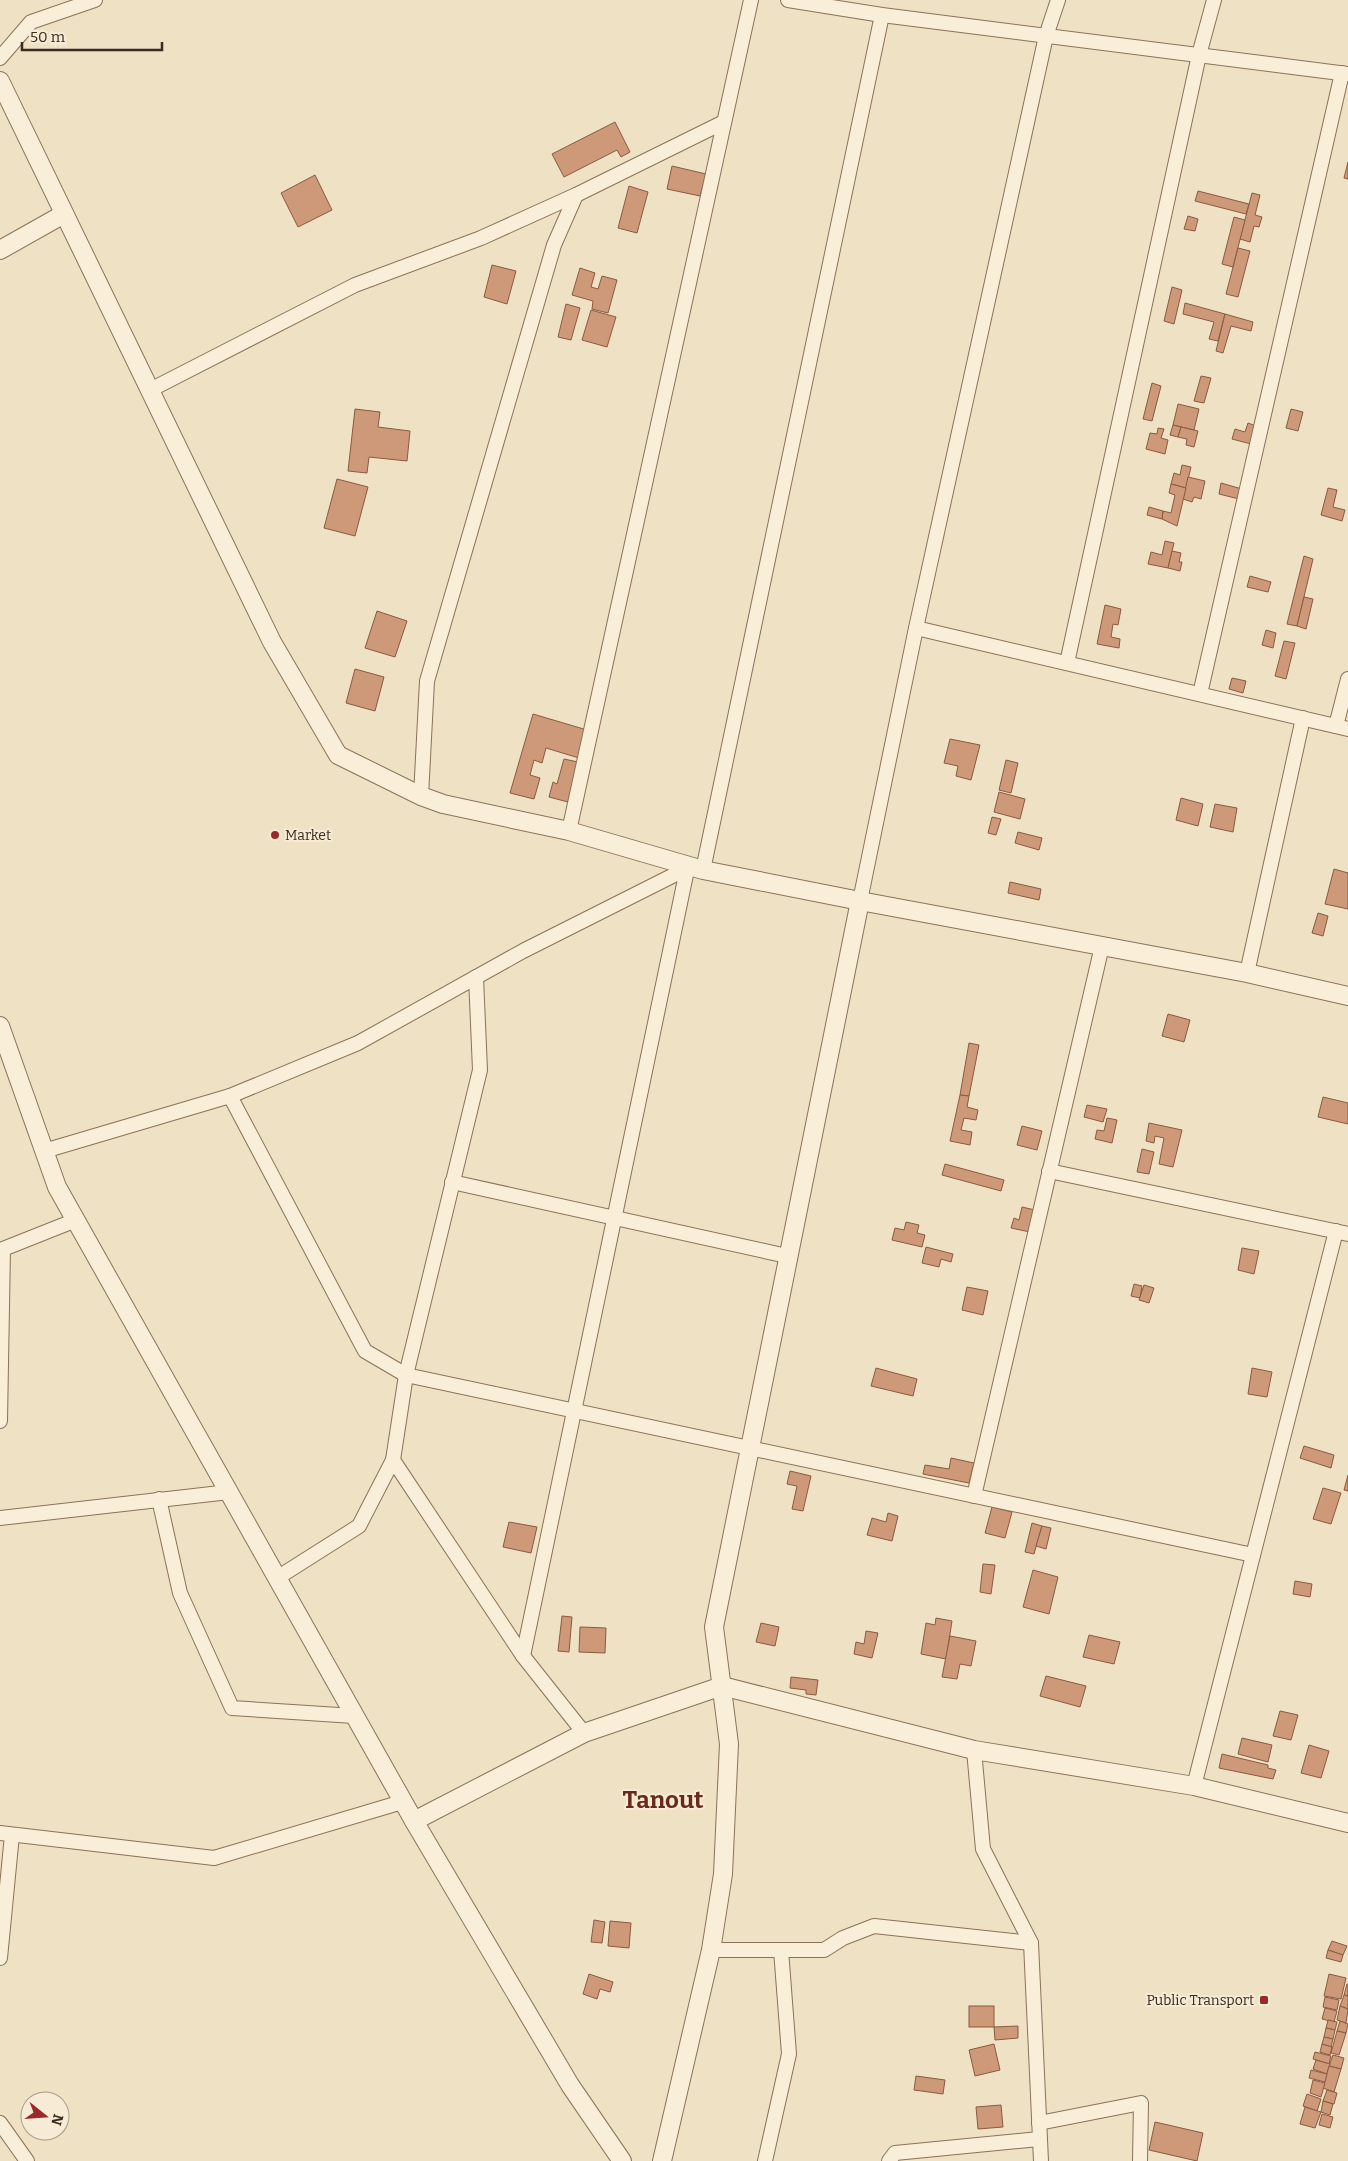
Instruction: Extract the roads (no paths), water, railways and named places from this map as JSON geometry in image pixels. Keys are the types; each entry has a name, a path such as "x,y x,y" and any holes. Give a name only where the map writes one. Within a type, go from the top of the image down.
{"street":[{"path":"0,58 31,22 61,6 95,0"},
{"path":"569,831 751,0"},
{"path":"788,0 882,15 1345,74 1200,694"},
{"path":"662,2161 711,1950 722,1874 729,1744 714,1627 748,1448 916,628 1046,36 1058,0"},
{"path":"1067,663 1199,55 1214,0"},
{"path":"524,1656 573,1410 695,867 882,15"},
{"path":"0,81 272,642 338,755 421,796 443,804 569,831 695,867 860,901 1247,973 1348,996"},
{"path":"150,390 355,285 482,238 576,195 724,122"},
{"path":"421,796 427,681 554,245 576,195"},
{"path":"0,250 64,214"},
{"path":"916,628 1342,728 1348,679"},
{"path":"1247,973 1303,718"},
{"path":"44,1150 230,1096 358,1043 476,977 676,874 695,867"},
{"path":"974,1496 1102,946"},
{"path":"277,1578 359,1526 393,1460 406,1375 480,1070 476,977"},
{"path":"0,1026 57,1187 402,1802 570,2084 622,2161"},
{"path":"230,1096 365,1350 406,1375 1254,1555"},
{"path":"1049,1171 1342,1232 1254,1555 1194,1786"},
{"path":"452,1182 787,1256"},
{"path":"0,1421 3,1249 76,1220"},
{"path":"393,1460 524,1656 584,1733"},
{"path":"0,1518 228,1492"},
{"path":"159,1499 180,1593 232,1708 354,1716"},
{"path":"414,1821 584,1733 722,1686 974,1750 1194,1786 1348,1823"},
{"path":"974,1750 983,1849 1031,1943 1039,2140 1042,2161"},
{"path":"0,1958 6,1834 214,1858 402,1802"},
{"path":"711,1950 824,1950 843,1938 874,1926 1031,1943"},
{"path":"765,2161 788,2054 781,1950"},
{"path":"1039,2123 1141,2103 1140,2161"},
{"path":"0,2123 27,2161"},
{"path":"889,2161 895,2153 1039,2140"}],"place":[{"name":"Market","path":"275,835"},
{"name":"Public Transport","path":"1264,2000"}],"district":[{"name":"Tanout","path":"663,1800"}]}
